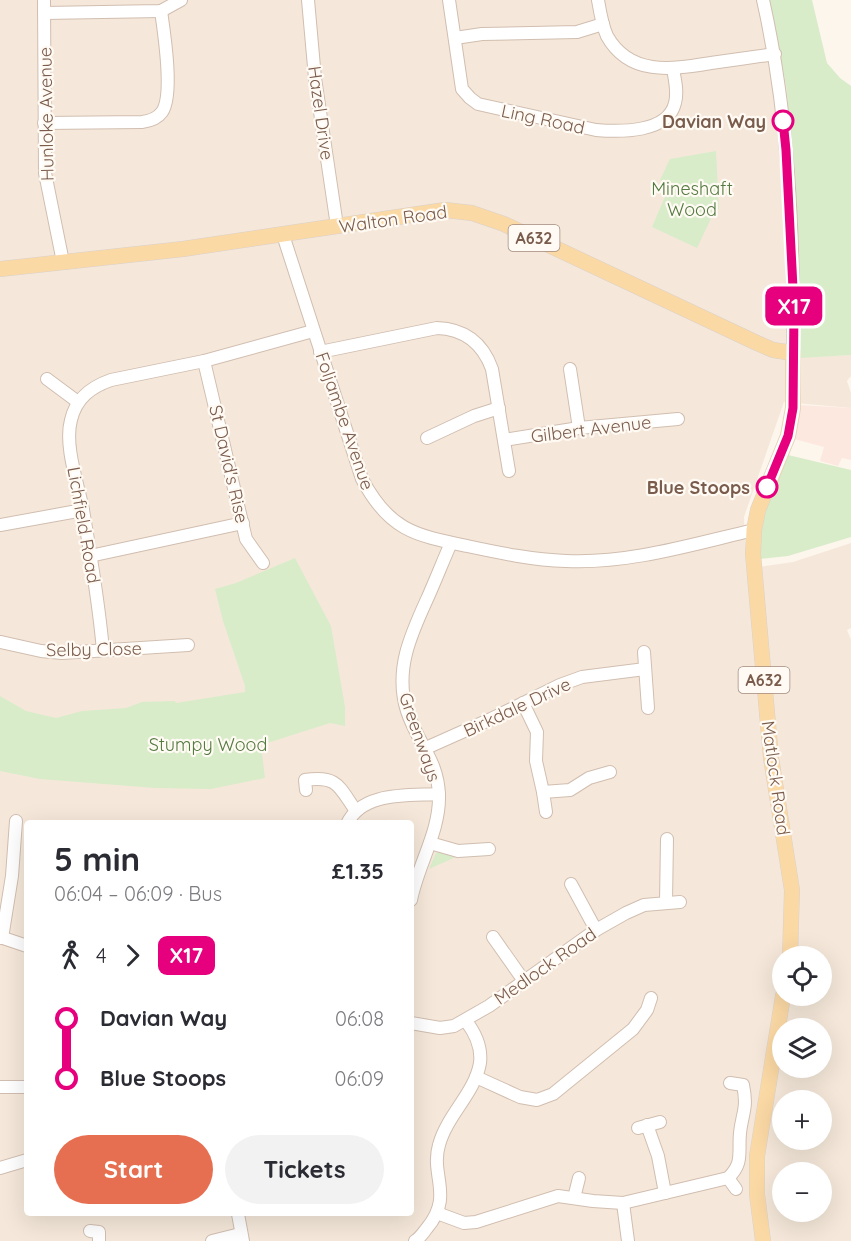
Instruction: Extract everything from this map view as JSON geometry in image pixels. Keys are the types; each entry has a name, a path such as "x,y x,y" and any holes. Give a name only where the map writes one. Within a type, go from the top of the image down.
{"main road":[{"name":"Walton Road","path":"0,269 183,249 446,210 472,213 504,224 769,348 794,353"},
{"name":"Matlock Road","path":"790,946 792,890 771,758 753,564 754,530 762,499 788,436 793,408 794,353"},
{"path":"763,1241 757,1194 757,1156 781,1006"}],"street":[{"path":"44,6 161,11 181,0"},
{"name":"Hazel Drive","path":"308,0 315,78 337,226"},
{"name":"Ling Road","path":"449,0 462,89 478,104 596,130 612,131 648,126 664,120 672,109 676,91 673,69"},
{"path":"598,0 608,36 624,55 645,66 673,69 775,54"},
{"path":"763,0 775,54 786,150 794,353"},
{"name":"Hunloke Avenue","path":"44,6 45,173 63,262"},
{"path":"44,123 142,122 160,115 165,109 167,87 167,55 161,11"},
{"path":"455,38 482,34 577,32 603,24"},
{"name":"Foljambe Avenue","path":"284,235 362,479 372,499 399,526 451,543 534,559 587,561 630,557 754,530"},
{"path":"320,352 437,328 458,332 474,340 487,356 494,377 509,471"},
{"path":"44,377 78,402 87,392 111,380 204,361 313,331"},
{"name":"St David's Rise","path":"204,361 246,539 263,563"},
{"path":"570,369 579,429"},
{"name":"Lichfield Road","path":"78,402 69,432 83,510 103,651"},
{"path":"428,438 474,416 499,408"},
{"name":"Gilbert Avenue","path":"504,440 579,429 678,419"},
{"path":"0,525 83,510"},
{"path":"90,556 243,523"},
{"name":"Greenways","path":"414,889 439,810 439,794 437,777 408,712 402,692 402,674 408,643 451,543"},
{"name":"Selby Close","path":"1,642 51,652 188,645"},
{"path":"644,652 648,708"},
{"name":"Birkdale Drive","path":"426,748 560,685 582,677 645,669"},
{"path":"523,702 537,732 536,761 546,812"},
{"path":"543,792 570,790 589,778 610,772"},
{"path":"302,784 318,778 332,780 338,784 356,811"},
{"path":"350,820 362,805 376,799 439,794"},
{"path":"16,821 12,876 1,938 24,944"},
{"path":"666,902 662,853 667,839"},
{"path":"430,843 458,851 481,846"},
{"path":"575,886 596,930"},
{"name":"Medlock Road","path":"414,1024 440,1028 466,1021 596,930 634,908 666,902 680,902"},
{"path":"498,938 524,981"},
{"path":"476,1077 520,1097 537,1100 553,1094 633,1029 651,1008"},
{"path":"415,1241 420,1238 437,1213 441,1195 438,1147 446,1128 476,1077 481,1054 479,1043 466,1021"},
{"path":"437,1213 464,1222 476,1222 558,1196 623,1203 728,1178 735,1171 741,1155 740,1135 746,1106 747,1082 730,1083"},
{"path":"0,1087 24,1087"},
{"path":"660,1122 643,1127 657,1155 665,1193"},
{"path":"0,1168 24,1161"},
{"path":"574,1197 579,1178"},
{"path":"728,1178 736,1190"},
{"path":"623,1203 628,1241"},
{"path":"212,1241 242,1238 238,1216"}],"shaded area":[{"path":"0,0 769,0 786,85 792,146 800,357 851,355 851,376 847,381 851,393 851,408 784,402 744,517 746,569 793,562 851,543 851,628 847,630 851,640 851,1241 0,1241"},
{"path":"800,405 851,408 851,460 842,458 838,466 820,461 824,447 794,439"}],"green space":[{"path":"769,0 812,0 827,63 840,78 851,86 851,355 800,358 792,146 786,85"},
{"name":"Mineshaft Wood","path":"716,151 719,209 715,210 697,248 652,227 670,185 660,180 670,159"},
{"path":"784,454 851,470 851,537 788,556 760,559 761,533 767,498"},
{"name":"Stumpy Wood","path":"295,558 331,626 345,707 345,726 330,723 261,745 265,778 211,789 155,788 40,779 0,771 0,696 26,711 56,718 82,711 126,708 142,702 175,701 176,703 245,692 215,589 236,583"},
{"path":"441,851 458,856 429,869 436,853"}],"bus line":[{"name":"X17","path":"767,487 788,436 793,408 794,308 783,121"}],"place":[{"name":"Davian Way","path":"783,121"},
{"name":"Blue Stoops","path":"767,487"}]}
